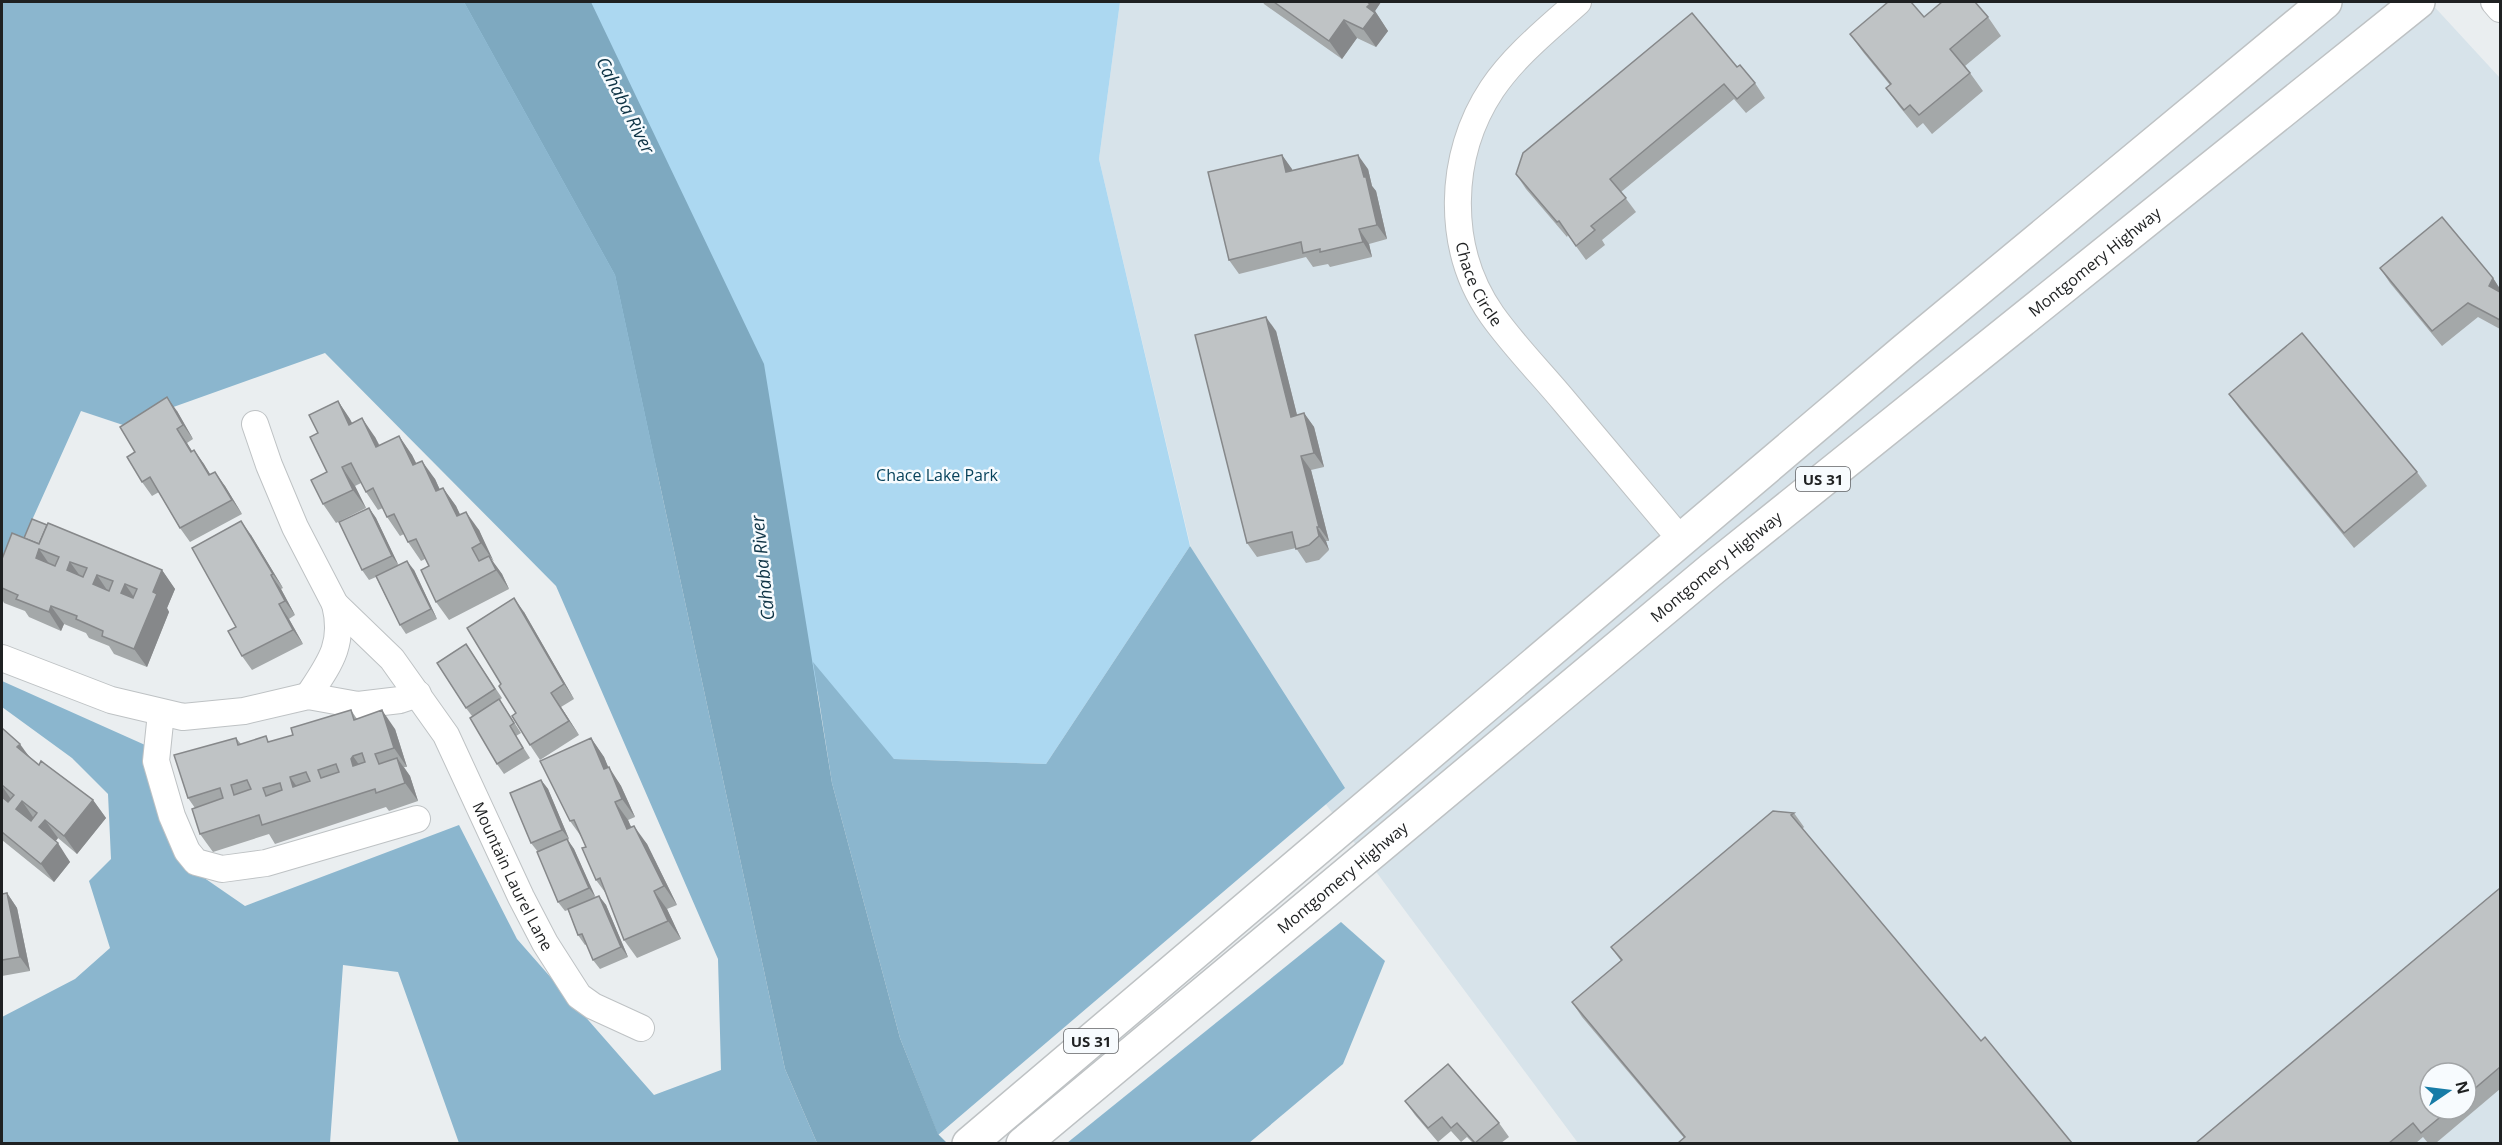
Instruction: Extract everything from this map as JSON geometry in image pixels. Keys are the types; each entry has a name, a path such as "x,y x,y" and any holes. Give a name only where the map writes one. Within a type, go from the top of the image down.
{"main road":[{"name":"US 31","path":"969,1143 1213,939 1905,351 2325,2"},
{"name":"Montgomery Highway","path":"1023,1143 1721,561 2418,2"}],"street":[{"name":"Chace Circle","path":"1578,2 1509,65 1474,121 1464,148 1459,177 1456,207 1461,235 1467,264 1492,315 1682,541"},
{"path":"2494,2 2500,9"},
{"name":"Mountain Laurel Lane","path":"255,424 269,465 296,526 335,604 340,631 335,653 308,696"},
{"name":"Mountain Laurel Lane","path":"335,604 392,659 446,735 521,897 545,943 579,996 593,1006 641,1028"},
{"path":"2,658 111,699 161,713 196,718 244,711 308,696 358,705 400,700 418,694"},
{"path":"161,713 156,761 176,825 187,852 196,862 222,869 266,863 417,819"}],"shaded area":[{"path":"2,2 464,2 615,275 785,1069 817,1143 459,1143 398,972 343,965 330,1143 2,1143 2,1017 75,979 110,948 89,881 111,859 108,794 72,758 2,707 2,681 163,753 184,864 245,906 459,825 517,939 654,1095 721,1070 718,959 556,586 325,353 123,425 81,411 2,587"},
{"path":"1120,2 2430,2 2500,78 2500,1143 1578,1143 1217,658 1099,159"},
{"path":"1190,546 1345,788 938,1135 900,1038 832,783 813,662 894,759 1046,764"},
{"path":"1341,922 1385,961 1343,1064 1249,1143 1067,1143"}],"green space":[{"name":"Chace Lake Park","path":"419,2 1120,2 1099,159 1190,546 1046,764 894,759 732,616"}],"water":[{"name":"Cahaba River","path":"464,2 591,2 764,364 832,783 900,1038 938,1134 947,1143 817,1143 785,1069 615,275"}],"building":[{"path":"1274,2 1367,2 1370,4 1367,7 1375,13 1363,29 1344,20 1329,41"},
{"path":"1888,2 1911,2 1924,17 1942,2 1975,2 1988,17 1950,49 1970,73 1919,115 1910,105 1904,110 1886,88 1891,84 1850,34"},
{"path":"1692,13 1737,67 1740,65 1755,83 1737,99 1724,84 1610,179 1626,198 1591,226 1595,230 1576,246 1559,221 1557,222 1516,174 1523,153"},
{"path":"1282,155 1286,172 1358,155 1364,177 1366,177 1377,225 1359,229 1363,242 1320,252 1320,249 1303,253 1301,242 1229,260 1208,172"},
{"path":"2442,217 2493,278 2489,286 2500,292 2500,320 2468,303 2432,331 2380,268"},
{"path":"1266,317 1291,417 1304,413 1314,453 1301,456 1319,527 1317,527 1319,536 1309,545 1296,549 1292,532 1247,543 1195,335"},
{"path":"2302,333 2417,472 2344,533 2229,394"},
{"path":"167,397 183,425 177,429 191,452 194,450 209,475 215,472 232,500 180,528 150,477 142,482 127,457 135,452 120,427"},
{"path":"338,401 349,425 362,418 376,447 399,436 413,465 422,461 436,491 443,488 457,516 466,512 481,543 472,548 479,561 489,556 496,570 436,602 421,570 429,566 416,539 408,542 394,514 387,517 373,488 366,492 351,463 342,467 353,490 323,504 311,480 327,472 310,437 318,433 309,415"},
{"path":"369,508 392,556 362,570 339,522"},
{"path":"32,519 47,525 39,544 24,538"},
{"path":"241,521 273,574 271,575 285,601 279,604 293,630 242,656 228,631 236,627 192,548"},
{"path":"48,523 162,570 153,592 157,594 134,649 102,636 103,631 76,619 77,616 51,606 49,612 16,599 18,595 2,588 2,559 12,533 39,544","holes":["39,549 59,557 55,566 36,558","70,562 87,568 83,577 67,570","97,575 113,581 109,591 93,584","125,584 137,589 133,598 121,593"]},
{"path":"407,561 431,609 400,625 376,576"},
{"path":"514,598 564,684 551,693 569,721 530,745 512,716 516,713 499,686 501,684 467,628"},
{"path":"466,644 495,689 466,708 437,663"},
{"path":"499,699 514,723 510,726 523,748 497,764 470,718"},
{"path":"351,710 354,720 382,710 394,748 375,754 379,764 397,758 405,783 376,793 375,789 262,825 259,815 200,834 192,809 223,798 220,788 188,798 174,755 236,738 238,745 266,736 268,742 293,735 291,728","holes":["362,753 365,762 353,766 351,759","336,764 339,772 321,778 318,770","306,772 310,781 293,787 290,777","247,780 251,789 234,795 231,785","280,783 282,790 266,796 263,788"]},
{"path":"2,728 20,744 17,747 39,765 41,761 93,800 64,836 45,820 39,827 58,843 41,864 2,832 2,797 8,802 14,795 2,785","holes":["22,801 37,813 31,821 16,809"]},
{"path":"591,738 604,769 609,767 622,799 615,802 627,829 634,826 664,886 654,891 668,921 624,940 600,878 596,880 582,848 586,847 574,820 570,821 540,761"},
{"path":"541,780 562,830 531,843 510,793"},
{"path":"1773,811 1794,813 1791,815 1981,1041 1985,1037 2072,1143 1678,1143 1685,1137 1572,1002 1622,960 1611,947"},
{"path":"567,839 589,888 558,902 537,852"},
{"path":"2500,888 2500,1067 2478,1086 2478,1061 2418,1061 2418,1121 2436,1121 2421,1133 2413,1123 2389,1143 2196,1143"},
{"path":"7,893 20,957 2,960 2,894"},
{"path":"599,896 621,947 593,960 582,934 578,935 568,909"},
{"path":"1448,1064 1499,1123 1475,1143 1457,1123 1451,1128 1442,1117 1428,1128 1405,1101"}]}
